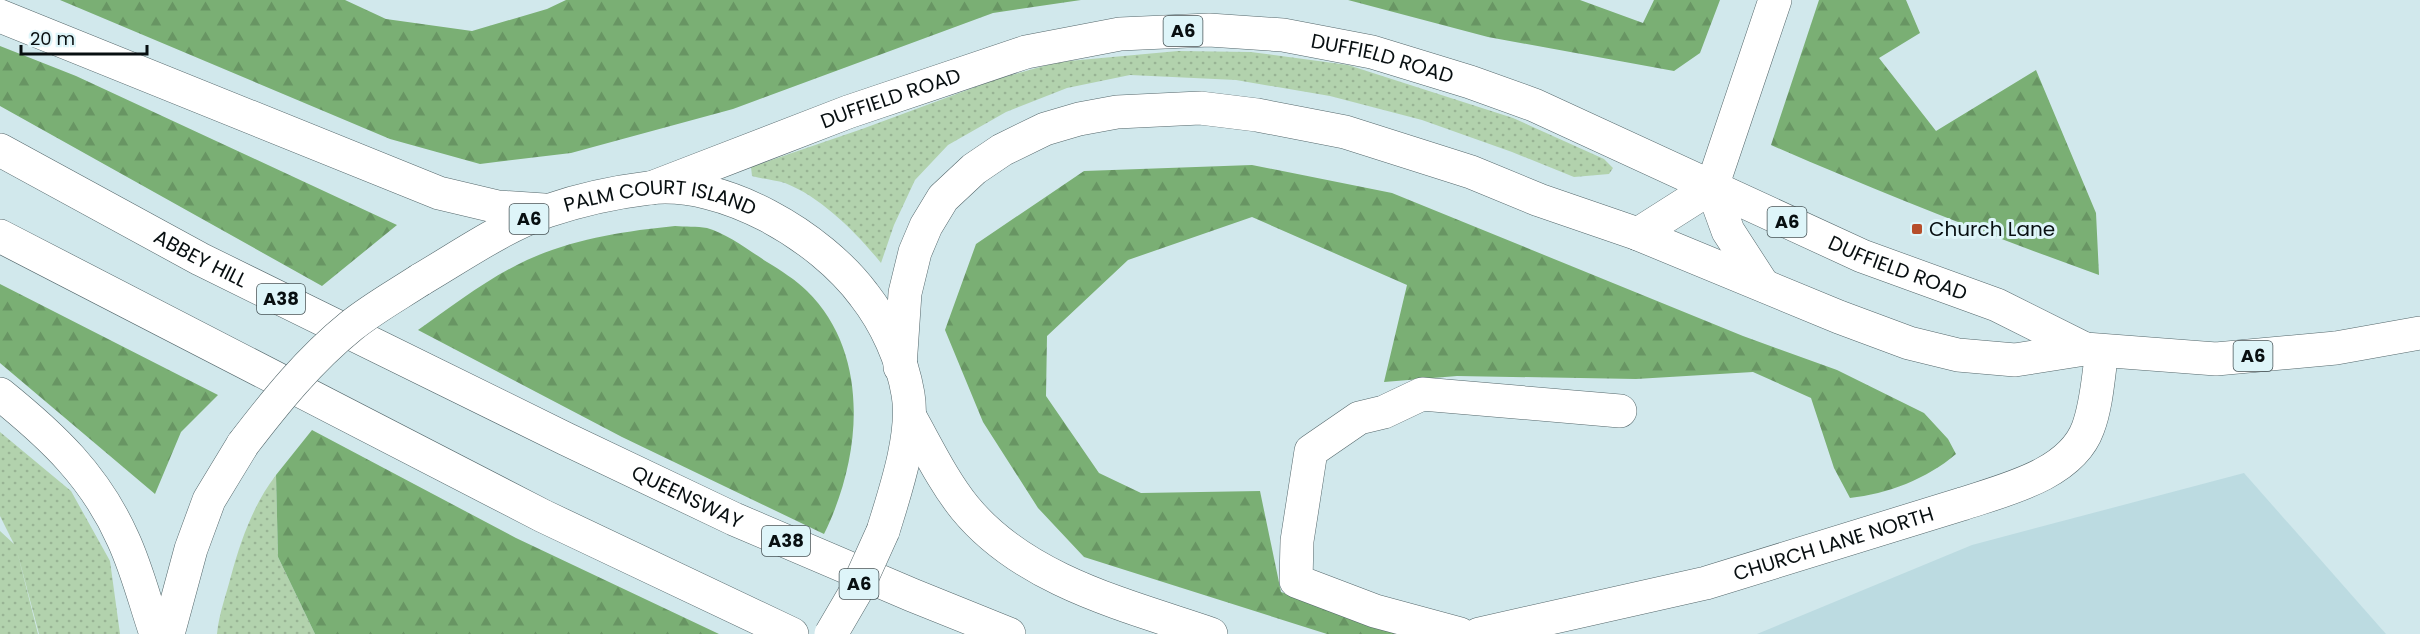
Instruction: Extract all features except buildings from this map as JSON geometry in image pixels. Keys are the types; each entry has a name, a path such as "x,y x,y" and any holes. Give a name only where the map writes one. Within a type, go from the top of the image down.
{"main road":[{"path":"1763,285 1728,231 1712,187 1775,0"},
{"path":"0,16 439,193 498,207 548,211"},
{"name":"DUFFIELD ROAD","path":"651,188 828,119 1026,52 1120,34 1209,30 1283,35 1372,52 1534,105 1862,256 1996,305 2094,350"},
{"name":"DUFFIELD ROAD","path":"900,367 905,293 915,252 926,226 943,198 974,169 1002,150 1045,129 1079,119 1117,112 1200,108 1345,132 1471,172 1539,201 1638,234 1839,317 1909,343 1958,355 2015,360 2094,350 2216,359 2336,348 2420,333"},
{"name":"ABBEY HILL","path":"0,150 200,260 566,439"},
{"path":"1638,234 1712,187"},
{"name":"PALM COURT ISLAND","path":"168,634 176,596 209,501 243,444 279,396 315,358 352,325 420,280 498,234 548,211 597,198 651,188 686,189 745,205 781,223 818,249 864,294 879,317 900,367 908,393 910,417 898,482 884,531 855,593 831,634"},
{"path":"0,236 543,516 792,634"},
{"name":"CHURCH LANE NORTH","path":"1479,634 1706,583 1993,494 2053,469 2079,446 2087,430 2093,410 2094,350"},
{"path":"0,394 49,434 74,460 102,500 123,539 156,634"},
{"path":"1460,634 1374,611 1296,581 1297,541 1311,451 1359,418 1383,412 1422,394 1620,411"},
{"path":"910,417 965,507 998,539 1031,563 1086,591 1211,634"},
{"name":"QUEENSWAY","path":"566,439 734,519 1009,634"}],"shaded area":[{"path":"2244,473 2386,634 1757,634 1972,545"}],"green space":[{"path":"60,0 345,0 386,19 472,31 547,9 566,0 1081,0 993,13 733,109 571,153 480,164 390,139"},
{"path":"1348,0 1580,0 1643,23 1654,0 1720,0 1700,53 1674,71 1488,37"},
{"path":"1819,0 1906,0 1920,33 1879,58 1936,131 2036,70 2096,213 2099,275 1934,213 1771,145"},
{"path":"0,46 76,76 397,225 322,286 0,106"},
{"path":"1178,51 1251,52 1348,65 1513,118 1604,159 1613,168 1609,174 1574,177 1422,120 1330,96 1236,80 1130,75 1067,88 1006,112 948,145 915,180 894,225 881,263 850,228 812,197 785,183 752,176 751,167 997,79 1058,62"},
{"path":"1252,165 1392,193 1743,336 1837,370 1924,413 1948,439 1956,454 1932,471 1906,484 1878,493 1850,498 1834,468 1811,398 1753,372 1636,379 1457,376 1384,382 1407,285 1252,217 1128,260 1047,336 1046,396 1099,473 1141,493 1260,491 1281,592 1403,634 1327,634 1084,557 1038,508 983,422 945,330 976,244 1084,171"},
{"path":"675,226 703,227 714,230 788,275 807,291 828,317 842,345 851,376 854,408 852,441 837,505 824,534 622,437 418,330 498,275 527,260 581,241 637,230"},
{"path":"0,284 218,395 181,432 155,494 0,363"},
{"path":"312,430 516,538 719,634 315,634 278,557 276,475"},
{"path":"0,432 71,491 110,561 120,634 39,634 17,551 38,634 0,634 0,531 14,544 0,516"},
{"path":"276,475 278,557 315,634 217,634 219,619 244,536 254,511"}],"place":[{"name":"Church Lane","path":"1917,229"}]}
